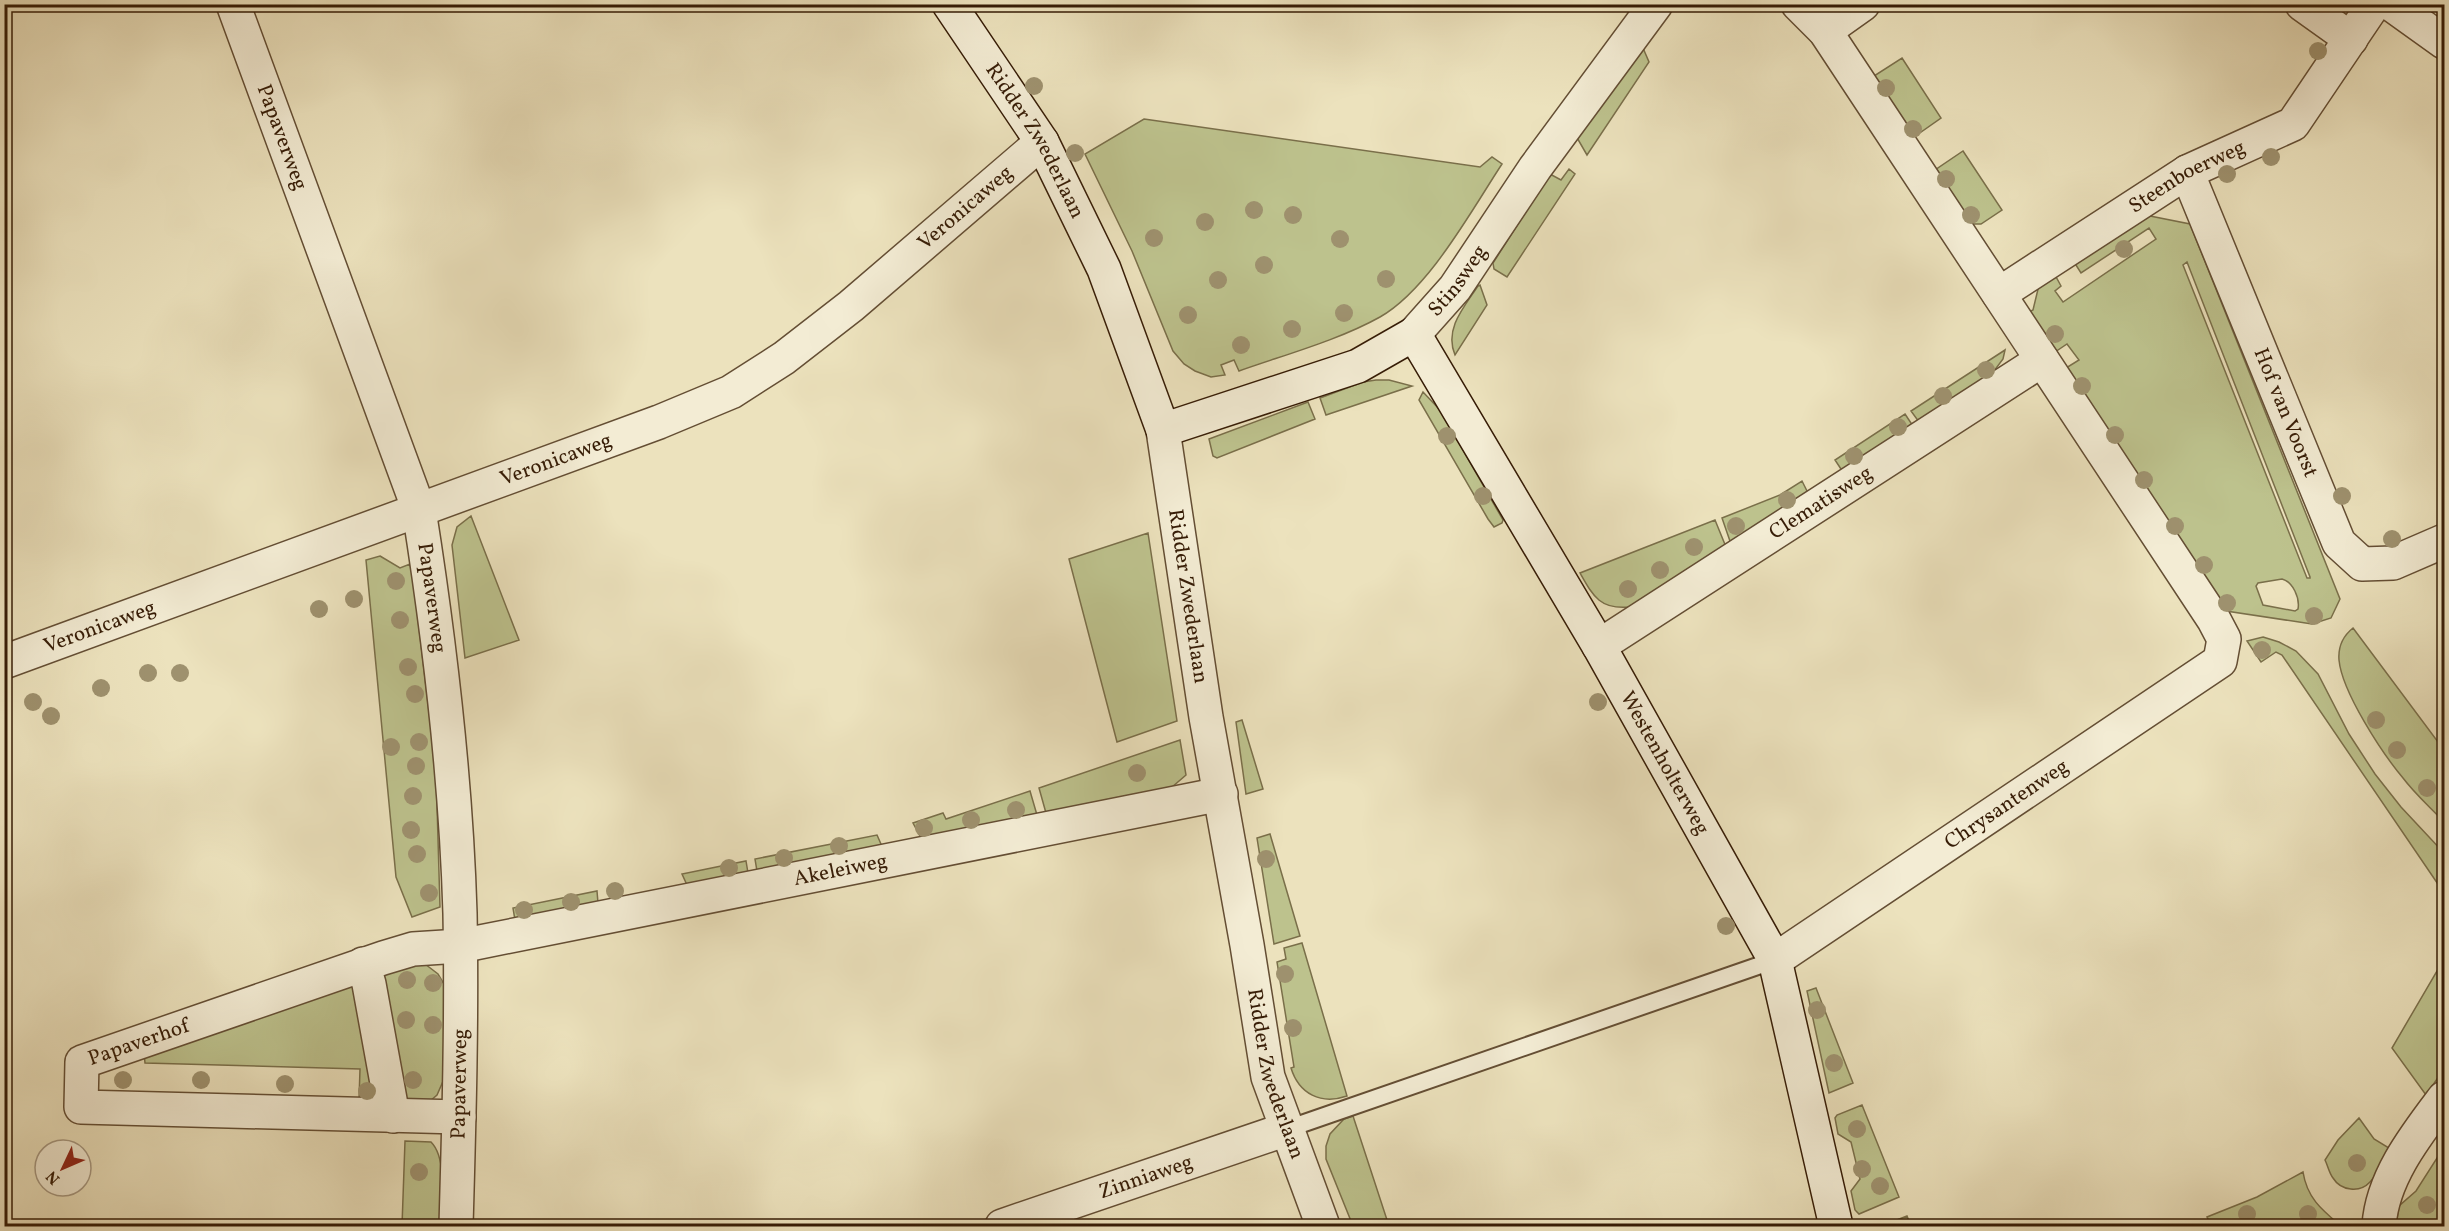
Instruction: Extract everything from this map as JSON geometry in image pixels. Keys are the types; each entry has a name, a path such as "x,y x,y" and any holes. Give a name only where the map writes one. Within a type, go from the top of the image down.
{"street":[{"name":"Papaverweg","path":"233,4 419,510 450,764 460,912 456,1227"},
{"name":"Ridder Zwederlaan","path":"950,4 1042,142 1104,269 1162,430 1206,717 1268,1077 1323,1227"},
{"name":"Stinsweg","path":"1162,430 1358,366 1414,334 1455,288 1534,168 1656,4"},
{"path":"1798,4 1825,31 2042,360"},
{"path":"1825,31 1863,4"},
{"path":"2302,4 2350,39"},
{"name":"Steenboerweg","path":"2000,294 2187,172 2293,124 2374,4"},
{"path":"2391,4 2445,42"},
{"name":"Veronicaweg","path":"4,662 659,422 731,392 784,358 851,306 1042,142"},
{"name":"Hof van Voorst","path":"2187,172 2339,543 2362,564 2393,563 2445,541"},
{"name":"Westenholterweg","path":"1414,334 1599,646 1775,960 1836,1227"},
{"name":"Chrysantenweg","path":"1775,960 2220,661 2224,639 2214,620 2042,360"},
{"name":"Clematisweg","path":"1599,646 2042,360"},
{"name":"Akeleiweg","path":"460,946 1221,794"},
{"name":"Papaverhof","path":"459,1117 81,1107 82,1062 363,964 413,949 460,946"},
{"path":"363,964 369,984 393,1116"},
{"path":"2379,1227 2390,1181 2407,1150 2445,1098"},
{"name":"Zinniaweg","path":"1002,1227 1287,1129"}],"lane":[{"path":"1287,1129 1775,960"}],"green space":[{"path":"1643,48 1649,62 1587,155 1576,136"},
{"path":"1902,58 1941,118 1914,137 1874,76"},
{"path":"1144,119 1480,167 1492,157 1502,164 1448,248 1432,269 1398,304 1380,317 1329,340 1239,371 1234,360 1221,365 1225,375 1211,377 1184,364 1173,351 1132,251 1085,154"},
{"path":"1963,151 2002,210 1981,224 1971,224 1935,170"},
{"path":"1569,169 1575,174 1507,277 1494,269 1493,263 1550,174 1561,180"},
{"path":"2145,215 2190,224 2340,599 2331,618 2312,624 2226,611 2066,368 2079,360 2067,344 2055,352 2029,312 2033,310 2039,285 2055,275 2061,286 2055,291 2063,302 2156,239 2149,228 2081,273 2074,262","holes":["2187,262 2310,577 2310,578 2307,578 2183,265","2282,579 2289,583 2297,595 2298,609 2295,611 2263,605 2256,586 2258,583"]},
{"path":"1480,285 1487,305 1455,355 1452,345 1454,327 1462,310"},
{"path":"2005,350 2003,359 1991,375 1919,422 1911,411"},
{"path":"1389,380 1412,386 1326,415 1320,398 1363,382"},
{"path":"1423,392 1440,410 1503,520 1502,523 1494,527 1488,519 1419,400"},
{"path":"1308,402 1315,419 1217,458 1213,456 1209,439"},
{"path":"1905,414 1913,426 1844,470 1841,469 1835,460"},
{"path":"1802,481 1808,493 1731,544 1722,518 1780,495"},
{"path":"471,516 519,640 465,658 452,545 457,527"},
{"path":"1715,520 1726,547 1630,607 1604,604 1594,595 1580,573"},
{"path":"1148,533 1177,721 1117,742 1069,559"},
{"path":"380,556 400,568 410,564 436,771 440,907 412,917 396,877 366,560"},
{"path":"2353,628 2444,750 2444,822 2412,790 2394,767 2364,722 2347,688 2339,660 2339,651 2346,635"},
{"path":"2263,637 2296,651 2318,674 2349,734 2375,774 2401,807 2444,853 2444,893 2282,655 2276,652 2261,662 2247,641"},
{"path":"1242,720 1263,789 1246,794 1236,722"},
{"path":"1180,740 1186,775 1172,787 1046,813 1039,788"},
{"path":"1030,791 1037,815 921,838 913,823 943,813 946,819"},
{"path":"1270,834 1300,936 1274,944 1257,838"},
{"path":"877,835 881,844 878,847 757,871 755,859"},
{"path":"746,861 748,873 687,885 682,874"},
{"path":"597,891 598,903 515,920 513,908"},
{"path":"1302,943 1347,1096 1328,1099 1312,1095 1299,1085 1291,1068 1294,1067 1277,962 1286,959 1284,948"},
{"path":"2444,959 2444,1069 2426,1095 2392,1048"},
{"path":"425,964 438,974 444,984 444,1079 437,1095 430,1101 402,1099 380,970"},
{"path":"344,983 354,986 375,1094 371,1099 359,1100 360,1069 145,1063 144,1053"},
{"path":"1816,988 1853,1083 1829,1093 1807,991"},
{"path":"1862,1105 1899,1197 1859,1214 1855,1210 1851,1191 1860,1179 1851,1142 1838,1134 1835,1118 1837,1115"},
{"path":"1353,1116 1389,1226 1353,1226 1326,1159 1326,1146 1330,1134 1344,1119"},
{"path":"2359,1118 2374,1139 2389,1148 2379,1170 2370,1182 2361,1188 2351,1189 2336,1182 2325,1160 2338,1140"},
{"path":"405,1141 431,1142 440,1159 442,1182 440,1226 402,1226"},
{"path":"2444,1147 2444,1226 2396,1226 2399,1206 2416,1191"},
{"path":"2303,1172 2312,1196 2322,1209 2341,1226 2211,1226 2207,1217 2257,1197"},
{"path":"1907,1216 1911,1226 1881,1226"}]}
